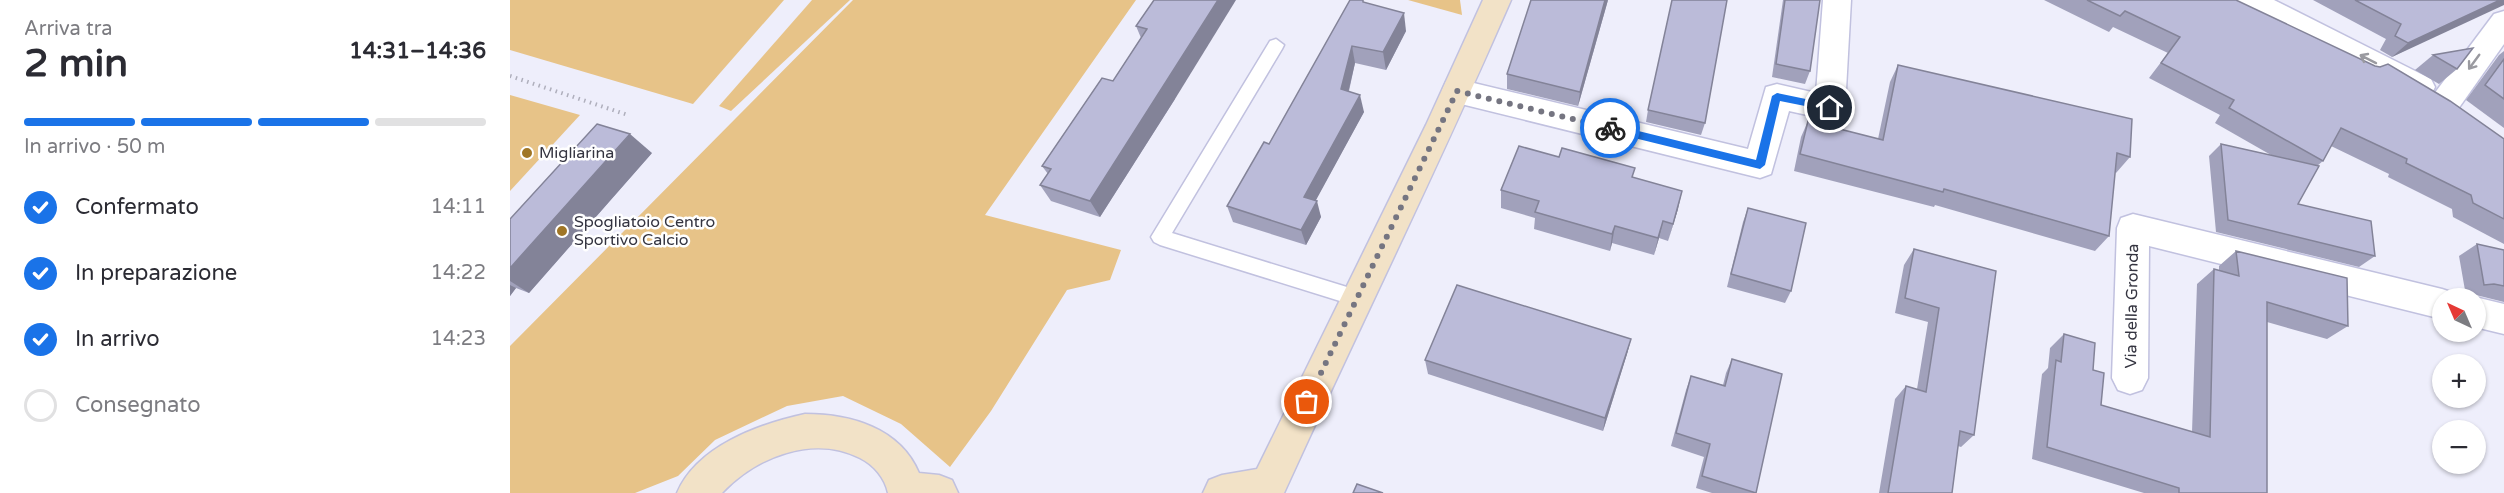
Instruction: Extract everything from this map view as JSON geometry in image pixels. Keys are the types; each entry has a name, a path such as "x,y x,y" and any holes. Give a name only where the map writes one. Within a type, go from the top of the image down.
{"street":[{"path":"1457,91 1760,165 1777,96 1830,108 1837,0"},
{"path":"2248,0 2398,74 2455,110 2504,22"},
{"path":"1222,493 1267,489 1356,298 1457,91 1489,6"},
{"name":"Via della Gronda","path":"2130,378 2133,228 2432,302"},
{"path":"2486,315 2504,319"},
{"path":"696,493 718,472 755,447 778,437 817,430 849,434 866,440 891,459 918,492"}],"lane":[{"path":"1276,45 1160,237 1356,298"}],"path":[{"path":"510,76 628,115"}],"shaded area":[{"path":"510,0 784,0 693,104 510,50"},
{"path":"812,0 850,0 731,111 719,106"},
{"path":"853,0 1136,0 985,215 1121,250 1110,280 1067,290 991,411 950,467 901,424 843,396 787,406 715,440 678,476 635,493 510,493 510,346"},
{"path":"1408,0 1460,0 1462,15"},
{"name":"Migliarina","path":"510,95 580,115 510,191"}],"building":[{"path":"1154,0 1218,0 1090,201 1040,185 1051,169 1042,166 1102,78 1113,81 1147,29 1136,26"},
{"path":"1350,0 1363,0 1363,2 1404,13 1383,52 1352,46 1341,89 1360,95 1304,197 1317,201 1301,230 1227,206 1264,142 1269,144"},
{"path":"1531,0 1605,0 1580,92 1507,74"},
{"path":"1672,0 1727,0 1705,123 1648,110"},
{"path":"1785,0 1820,0 1810,71 1776,64"},
{"path":"2087,0 2236,0 2375,66 2388,64 2450,101 2504,139 2504,219 2473,203 2471,195 2406,163 2407,159 2341,128 2323,161 2229,108 2234,100 2161,63 2180,37 2125,11 2120,16"},
{"path":"2355,0 2500,0 2408,43 2395,36 2401,24"},
{"path":"2473,48 2457,69 2433,55"},
{"path":"2504,59 2504,99 2485,85"},
{"path":"1898,65 2132,119 2130,157 2117,153 2109,236 1944,189 1943,192 1800,154 1808,121 1883,140"},
{"path":"597,124 630,134 510,268 510,219"},
{"path":"2221,144 2319,166 2298,204 2371,221 2375,256 2228,220"},
{"path":"1519,146 1559,157 1562,148 1635,168 1632,177 1682,191 1673,224 1663,221 1658,238 1615,226 1612,234 1535,212 1539,201 1501,190"},
{"path":"1748,208 1806,223 1791,291 1731,274"},
{"path":"2477,244 2504,250 2504,286 2484,285"},
{"path":"1914,249 1996,271 1974,435 1960,431 1952,493 1888,493 1906,386 1926,392 1939,308 1905,298"},
{"path":"2236,251 2347,278 2348,326 2267,302 2267,493 2179,493 2179,488 2047,447 2056,360 2061,362 2064,334 2095,343 2093,370 2104,373 2101,405 2210,437 2214,269 2239,276"},
{"path":"1457,285 1631,339 1605,418 1425,360"},
{"path":"1732,359 1782,374 1756,493 1702,476 1710,444 1676,433 1691,376 1725,386"},
{"path":"1357,484 1383,493 1353,493"}],"way so far":[{"path":"1307,402 1457,91 1610,128"}],"place":[{"name":"Migliarina","path":"527,153"},
{"name":"Spogliatoio Centro Sportivo Calcio","path":"562,231"}],"route":[{"path":"1610,128 1760,165 1777,96 1830,108"}]}
